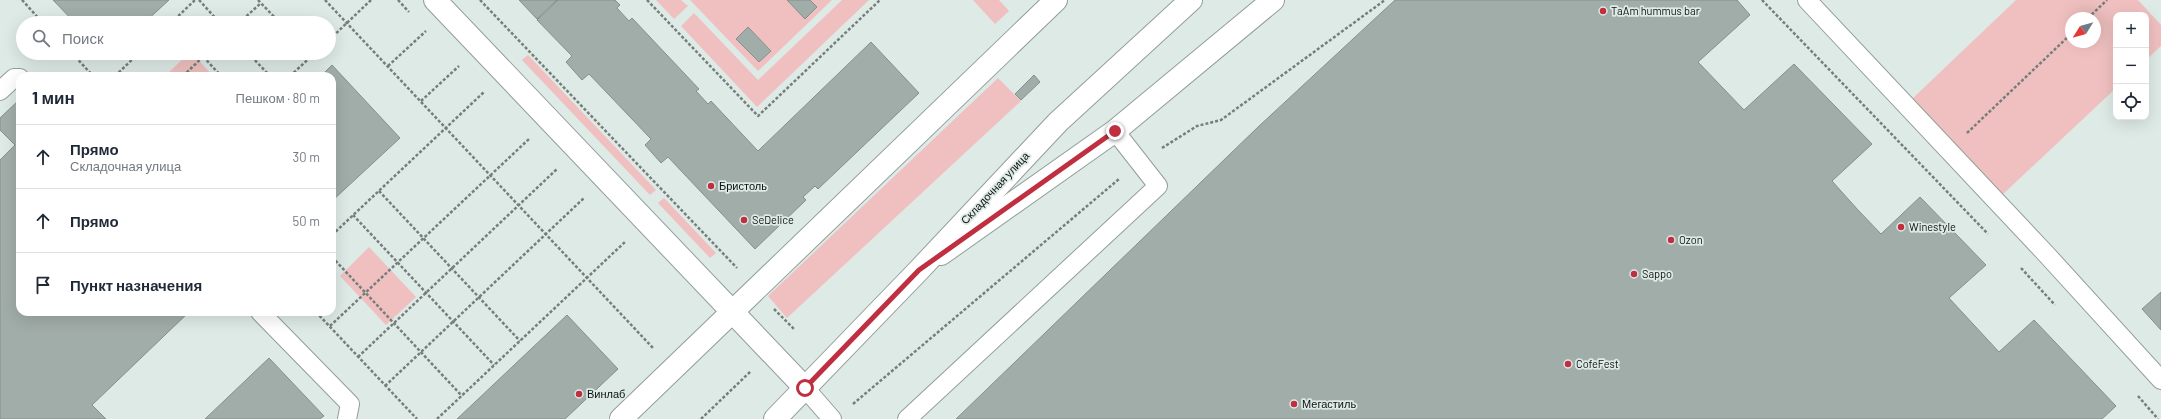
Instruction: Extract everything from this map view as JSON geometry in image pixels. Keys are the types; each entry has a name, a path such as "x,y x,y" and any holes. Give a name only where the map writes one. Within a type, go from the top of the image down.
{"street":[{"path":"435,0 805,388"},
{"path":"621,419 1056,0"},
{"name":"Складочная улица","path":"775,419 919,270 1058,122 1191,0"},
{"path":"919,270 1115,131 1273,0"}],"lane":[{"path":"1807,0 2161,380"},
{"path":"0,91 14,78 16,78"},
{"path":"907,419 1158,186 1115,131"},
{"path":"264,316 350,404 347,419"},
{"path":"805,388 832,419"}],"path":[{"path":"22,0 37,16"},
{"path":"178,16 195,0"},
{"path":"199,0 214,16"},
{"path":"325,0 673,369"},
{"path":"336,33 371,0"},
{"path":"398,0 412,15"},
{"path":"480,0 795,330"},
{"path":"647,0 758,116 880,0"},
{"path":"1762,0 1990,235"},
{"path":"2094,12 2107,0"},
{"path":"245,16 259,1 273,16"},
{"path":"422,25 431,35"},
{"path":"388,66 427,30"},
{"path":"1927,170 2065,40"},
{"path":"78,60 89,72"},
{"path":"119,72 132,60"},
{"path":"187,72 200,60"},
{"path":"206,60 218,72"},
{"path":"255,60 266,72"},
{"path":"294,72 307,60"},
{"path":"455,60 465,71"},
{"path":"421,101 460,65"},
{"path":"479,86 489,97"},
{"path":"336,231 484,92"},
{"path":"524,133 534,144"},
{"path":"330,326 529,138"},
{"path":"358,357 557,170 553,164"},
{"path":"379,191 520,341"},
{"path":"579,192 589,203"},
{"path":"385,386 584,198"},
{"path":"353,215 494,365"},
{"path":"620,236 631,247"},
{"path":"437,419 626,241"},
{"path":"336,261 462,396"},
{"path":"2016,263 2059,309"},
{"path":"320,316 417,419"},
{"path":"701,419 772,352"},
{"path":"2133,391 2158,419"}],"shaded area":[{"path":"656,0 681,0 688,6 674,19"},
{"path":"690,0 832,0 758,71"},
{"path":"842,0 869,0 757,107 681,26 694,13 758,80"},
{"path":"973,0 999,0 1009,11 995,24"},
{"path":"2016,0 2138,0 2161,25 2161,46 2149,57 2149,12 2113,12 2113,91 2001,196 1912,99"},
{"path":"528,55 656,190 650,195 522,60"},
{"path":"182,60 198,60 209,72 169,72"},
{"path":"998,78 1021,101 787,318 768,296"},
{"path":"664,198 716,253 710,258 658,203"},
{"path":"369,247 416,297 386,325 340,276"}],"building":[{"path":"53,0 169,0 152,16 68,16"},
{"path":"519,0 557,0 537,19"},
{"path":"558,0 615,0 620,5 617,8 629,21 632,18 699,89 696,91 708,104 711,101 758,151 871,42 919,93 818,189 815,186 803,197 806,200 755,249 668,157 661,163 645,145 651,139 589,74 582,80 566,62 572,56 537,20"},
{"path":"787,0 810,0 817,7 805,19"},
{"path":"1395,0 1737,0 1750,15 1698,62 1744,110 1794,64 1872,144 1832,181 1858,210 1881,234 1920,197 1986,265 1949,298 1999,352 2034,320 2116,406 2102,419 956,419 1258,127"},
{"path":"748,27 771,51 759,62 736,39"},
{"path":"332,65 400,138 336,197 336,72 325,72"},
{"path":"1034,75 1040,82 1021,100 1015,94"},
{"path":"16,103 16,316 185,316 92,405 106,419 0,419 0,160 15,145 0,130 0,118"},
{"path":"2161,292 2161,330 2142,309"},
{"path":"567,315 618,369 565,419 457,419"},
{"path":"269,358 324,416 320,419 205,419"}],"place":[{"name":"TaAm hummus bar","path":"1603,11"},
{"name":"Бристоль","path":"711,186"},
{"name":"SeDelice","path":"744,220"},
{"name":"Winestyle","path":"1901,227"},
{"name":"Ozon","path":"1671,240"},
{"name":"Sappo","path":"1634,274"},
{"name":"CofeFest","path":"1568,364"},
{"name":"Винлаб","path":"579,394"},
{"name":"Мегастиль","path":"1294,404"}],"route":[{"path":"805,388 919,270 1042,181 1115,131"}]}
